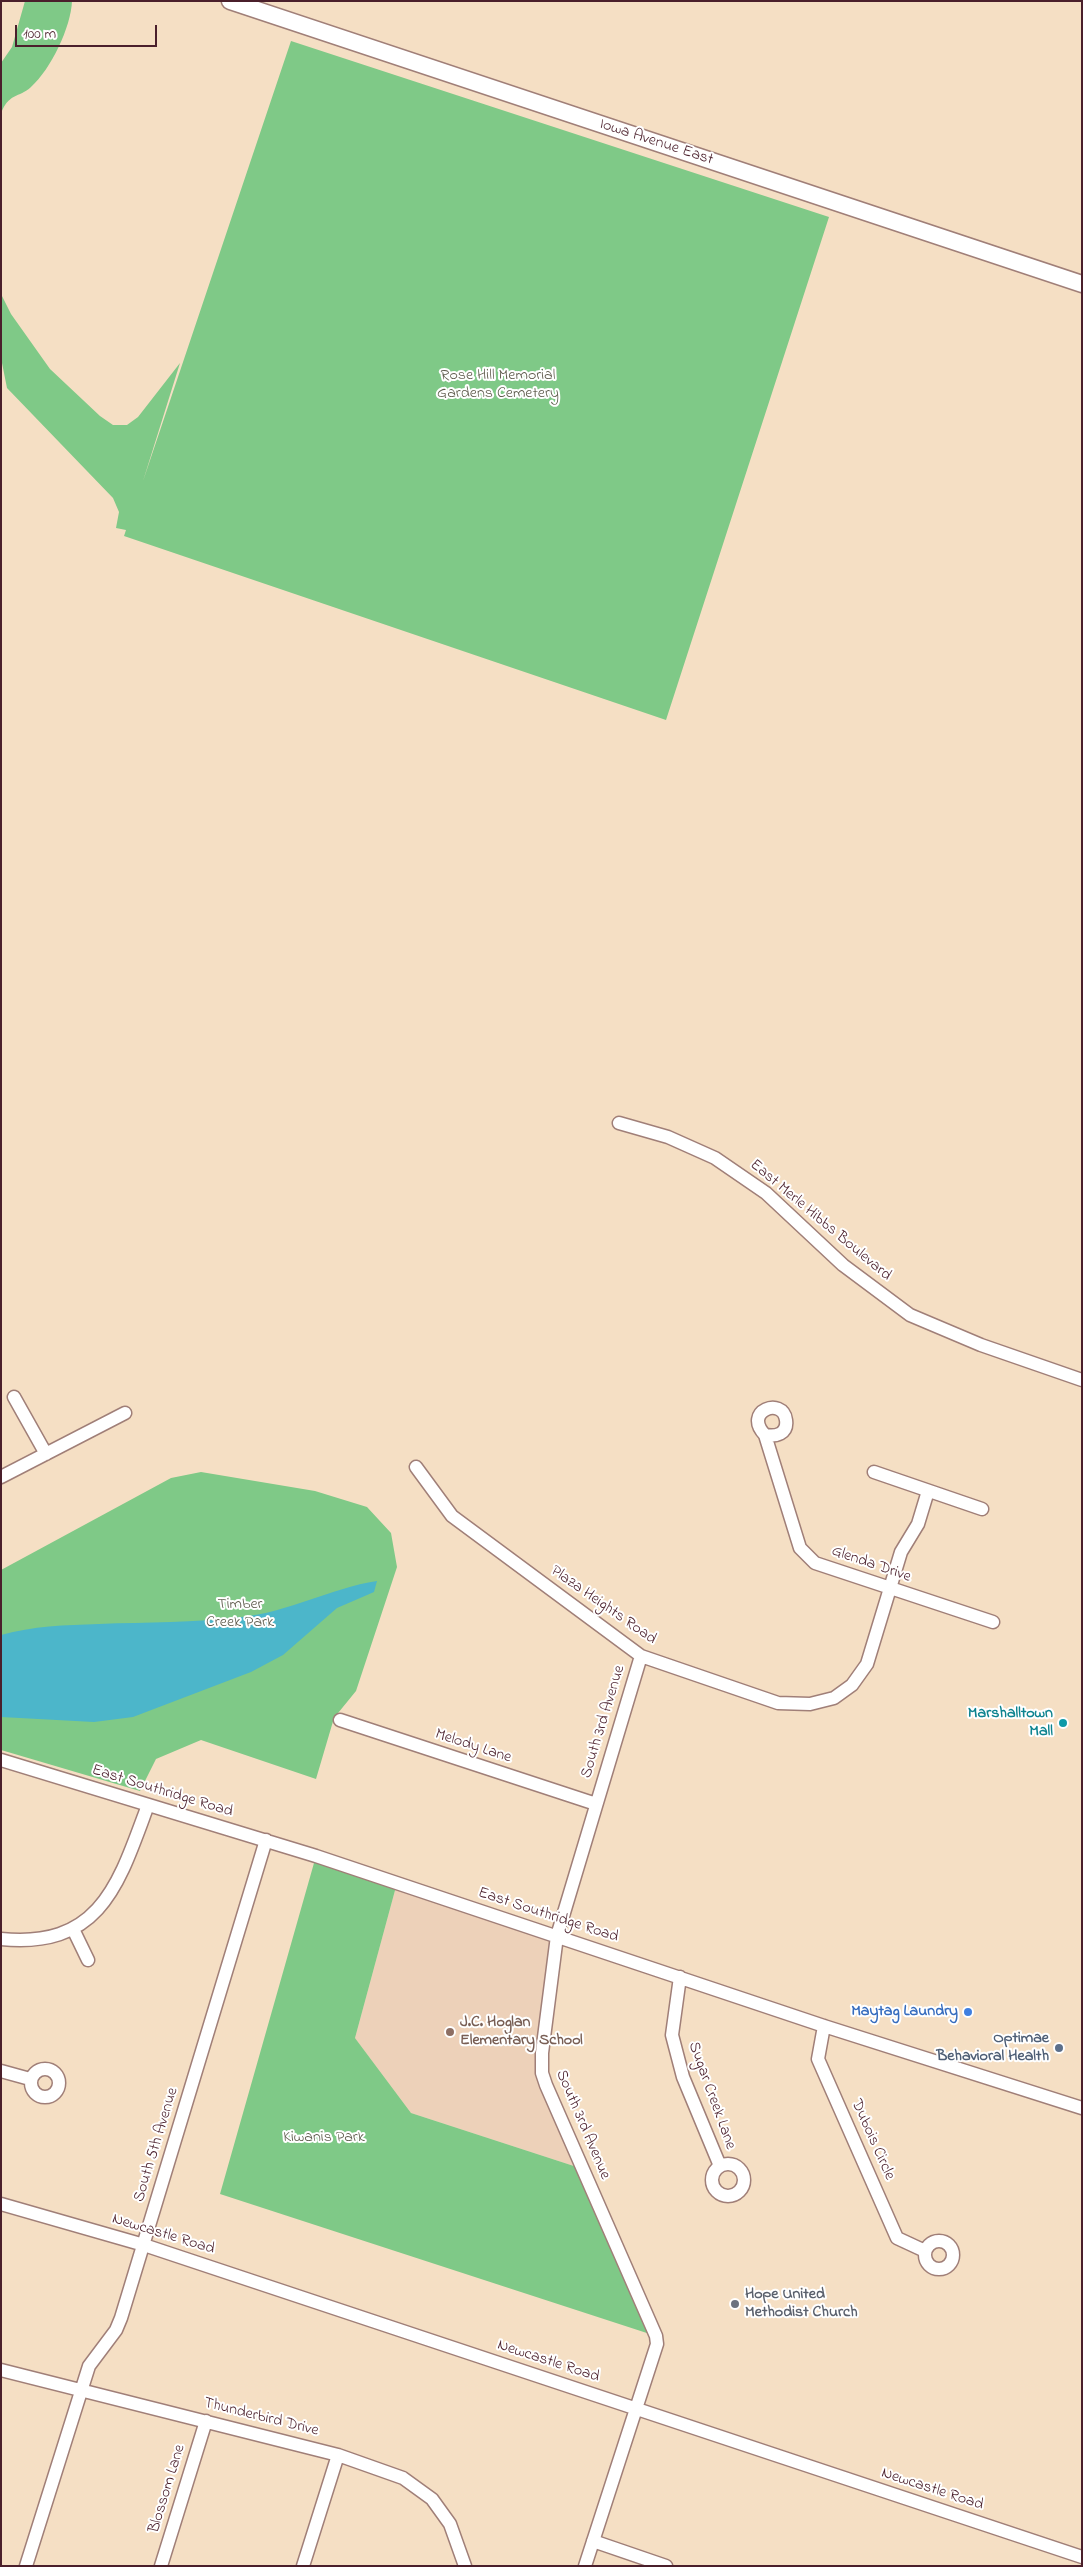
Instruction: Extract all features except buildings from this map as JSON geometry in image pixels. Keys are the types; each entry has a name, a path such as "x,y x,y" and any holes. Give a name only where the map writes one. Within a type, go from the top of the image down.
{"main road":[{"name":"Iowa Avenue East","path":"230,1 1082,284"}],"street":[{"name":"East Merle Hibbs Boulevard","path":"619,1122 668,1137 715,1158 766,1193 843,1265 910,1315 981,1345 1082,1380"},
{"path":"14,1397 46,1454"},
{"path":"1,1477 126,1412"},
{"name":"Glenda Drive","path":"765,1435 800,1548 815,1563 993,1622"},
{"name":"Plaza Heights Road","path":"416,1467 452,1516 641,1656 778,1703 810,1704 834,1698 852,1685 867,1664 901,1552 918,1524 928,1490"},
{"path":"874,1472 982,1509"},
{"name":"South 3rd Avenue","path":"585,2566 655,2354 656,2336 542,2073 548,1998 557,1936 641,1656"},
{"name":"Melody Lane","path":"340,1720 596,1804"},
{"name":"East Southridge Road","path":"1,1760 266,1840 824,2026 1080,2104"},
{"path":"1,1939 38,1940 73,1929 88,1919 110,1897 122,1872 148,1805"},
{"name":"South 5th Avenue","path":"26,2566 82,2389 94,2357 116,2330 121,2318 266,1840"},
{"path":"73,1929 88,1960"},
{"name":"Sugar Creek Lane","path":"680,1977 672,2035 683,2076 720,2166"},
{"name":"Dubois Circle","path":"824,2026 818,2059 897,2238 925,2251"},
{"path":"1,2070 30,2079"},
{"name":"Newcastle Road","path":"1,2204 144,2245 1082,2558"},
{"name":"Thunderbird Drive","path":"1,2370 338,2455 403,2478 432,2499 450,2524 465,2566"},
{"name":"Blossom Lane","path":"161,2566 206,2421"},
{"path":"303,2566 338,2455"},
{"path":"593,2541 666,2566"}],"shaded area":[{"name":"J.C. Hoglan Elementary School","path":"397,1883 557,1936 541,2064 583,2169 411,2113 355,2038"}],"green space":[{"path":"25,1 72,1 71,11 59,47 46,70 31,87 10,99 1,114 1,63 12,47"},
{"name":"Rose Hill Memorial Gardens Cemetery","path":"291,41 829,217 666,720 124,536 126,530 116,528 119,512 113,498 7,388 1,358 1,294 11,314 50,369 100,416 113,425 127,425 138,417 180,363 143,481"},
{"name":"Timber Creek Park","path":"201,1472 315,1491 367,1507 391,1533 397,1567 356,1691 334,1718 316,1779 201,1740 156,1759 140,1791 1,1750 1,1570 171,1478"},
{"name":"Kiwanis Park","path":"316,1856 397,1883 355,2038 411,2113 583,2169 656,2336 220,2194"}],"water":[{"path":"377,1581 374,1592 337,1608 283,1655 251,1672 133,1717 94,1722 1,1717 1,1635 37,1628 61,1626 242,1617 276,1610 360,1584"}],"place":[{"name":"Marshalltown Mall","path":"1063,1723"},
{"name":"Maytag Laundry","path":"968,2012"},
{"name":"J.C. Hoglan Elementary School","path":"450,2032"},
{"name":"Optimae Behavioral Health","path":"1059,2048"},
{"name":"Hope United Methodist Church","path":"735,2304"}]}
